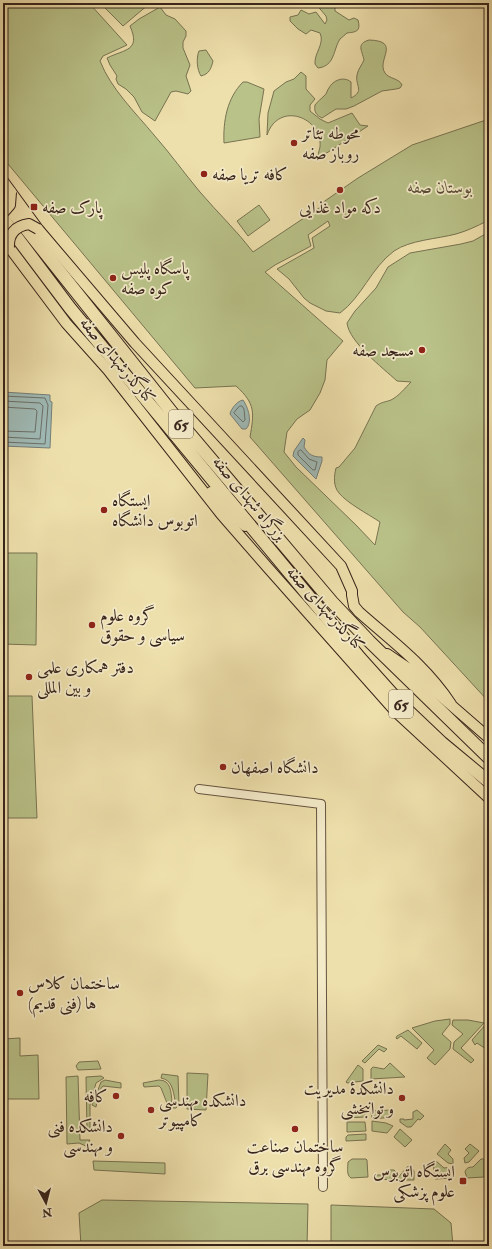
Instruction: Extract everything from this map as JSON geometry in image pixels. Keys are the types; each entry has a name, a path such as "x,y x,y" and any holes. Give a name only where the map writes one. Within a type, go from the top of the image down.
{"highway":[{"name":"بزرگراه شهدای صفه","path":"7,196 178,420 332,602 369,641 489,758"},
{"name":"بزرگراه شهدای صفه","path":"3,219 70,308 360,658 402,706 442,743 489,782"}],"main road":[{"name":"کنارگذرشهدای صفه","path":"3,181 7,196 38,229 135,343 340,566 352,591 354,606 418,663 439,687 451,704"},
{"path":"3,213 10,205 7,196"},
{"path":"9,248 9,238 12,232 17,228 29,224 38,229"},
{"name":"کنارگذرشهدای صفه","path":"3,239 66,323 108,370 221,514 395,711 489,798"},
{"path":"40,268 73,319 138,403 175,454"},
{"path":"182,463 288,570"},
{"path":"369,641 412,671 489,738"}],"street":[{"path":"199,789 321,804 323,1187"}],"green space":[{"name":"بوستان صفه","path":"3,3 89,3 127,45 103,56 100,61 110,81 200,192 253,252 322,206 324,210 322,203 358,178 412,145 489,119 489,219 487,221 460,233 416,242 400,247 386,258 354,299 340,313 326,311 310,303 304,298 289,279 277,269 314,248 312,238 330,226 328,221 308,235 311,246 265,272 343,341 327,360 325,380 320,393 310,410 297,419 287,432 284,452 296,467 375,545 380,522 352,504 339,493 335,484 335,471 336,468 339,467 355,448 376,406 394,398 411,382 397,381 376,362 354,338 347,323 355,311 376,288 388,267 410,253 473,241 489,232 489,702 420,627 403,612 250,437 253,415 250,404 243,392 236,386 195,388 3,158"},
{"path":"100,3 149,3 149,4 123,26"},
{"path":"315,3 335,3 335,11 349,20 354,18 358,20 359,27 357,30 347,33 340,39 331,61 324,67 318,68 315,64 315,60 321,41 320,33 311,30 306,34 290,21 290,17 298,15 301,10 309,14 316,12 325,24 327,20 326,16"},
{"path":"160,7 166,15 175,19 186,31 183,48 190,65 186,76 191,91 188,94 176,91 171,92 155,121 142,112 134,97 118,84 116,79 117,76 107,58 129,48 134,40 130,26"},
{"path":"369,40 379,41 384,44 386,47 383,62 385,73 399,81 402,85 400,88 382,91 354,106 346,109 336,109 322,118 320,117 315,111 315,105 336,81 345,79 351,82 351,98 358,93 357,75 364,60 361,45"},
{"path":"206,50 213,61 209,71 201,76 197,60 198,54 199,51"},
{"path":"301,72 306,76 306,89 315,99 310,105 310,111 328,123 352,113 360,125 368,126 316,160 320,147 319,137 315,128 308,121 299,117 290,116 281,118 273,124 267,135 268,113 274,91 286,82 294,79"},
{"path":"243,82 247,82 264,89 259,119 260,137 224,143 224,126 227,110 233,95"},
{"path":"259,205 270,220 248,236 237,221"},
{"path":"3,553 37,553 36,645 3,644"},
{"path":"3,696 32,696 37,818 3,818"},
{"path":"450,1019 450,1024 442,1034 451,1042 450,1049 435,1065 427,1058 434,1050 412,1028 435,1021"},
{"path":"453,1020 468,1020 484,1023 461,1048 474,1060 471,1063 453,1049 454,1042 463,1034 452,1025"},
{"path":"486,1024 489,1024 489,1045 486,1049 477,1043 475,1045 472,1040"},
{"path":"408,1030 422,1043 417,1049 401,1036 397,1039 396,1038"},
{"path":"20,1038 20,1056 38,1055 39,1099 3,1099 3,1039"},
{"path":"378,1045 387,1049 384,1052 379,1049 365,1063 362,1061"},
{"path":"98,1061 101,1069 78,1070 76,1066 79,1062"},
{"path":"390,1063 405,1077 371,1079 371,1069 373,1067 384,1069"},
{"path":"358,1065 363,1069 363,1081 347,1083 346,1082"},
{"path":"187,1073 208,1074 206,1110 187,1109"},
{"path":"162,1074 178,1076 179,1104 176,1108 168,1108 167,1106 172,1105 175,1100 174,1093 170,1083 161,1078"},
{"path":"78,1076 80,1140 90,1140 86,1146 79,1143 67,1144 66,1077"},
{"path":"101,1076 104,1078 96,1083 90,1105 90,1133 87,1131 86,1077"},
{"path":"105,1080 121,1083 121,1088 103,1086 99,1091 96,1107 92,1105 101,1082"},
{"path":"159,1080 166,1082 170,1087 172,1102 167,1103 159,1086 144,1087 143,1083"},
{"path":"393,1110 392,1117 372,1118 372,1111"},
{"path":"417,1110 424,1116 420,1120 418,1119 411,1127 407,1127 400,1122 400,1119 413,1119 413,1112"},
{"path":"365,1111 365,1117 347,1118 348,1112"},
{"path":"372,1121 386,1123 393,1126 387,1133 372,1131"},
{"path":"347,1122 365,1122 366,1131 347,1132"},
{"path":"400,1129 412,1140 405,1147 394,1137"},
{"path":"366,1134 366,1140 346,1141 346,1137 348,1135"},
{"path":"445,1144 451,1150 448,1154 453,1159 453,1164 448,1163 437,1154"},
{"path":"470,1144 479,1151 469,1162 465,1163 464,1158 469,1153 465,1149"},
{"path":"352,1159 366,1159 368,1177 349,1177 348,1162"},
{"path":"481,1159 484,1159 484,1177 467,1178 465,1172 466,1170 473,1167"},
{"path":"93,1161 165,1163 165,1174 94,1170"},
{"path":"436,1161 444,1168 449,1168 454,1172 453,1178 435,1179 433,1162"},
{"path":"410,1166 414,1171 414,1180 396,1180 407,1167"},
{"path":"389,1170 394,1170 397,1173 390,1180 373,1178 374,1175 386,1175"},
{"path":"102,1200 308,1204 307,1246 81,1246 79,1213"},
{"path":"331,1205 434,1209 451,1223 453,1246 331,1246"}],"water":[{"path":"3,392 50,395 50,401 52,402 50,448 3,446"},
{"path":"243,400 247,406 249,419 246,429 242,429 230,414 235,406"},
{"path":"303,438 305,440 304,447 308,452 316,457 322,457 316,479 293,456 294,451"}],"place":[{"name":"محوطه تئاتر روباز صفه","path":"294,143"},
{"name":"کافه تریا صفه","path":"204,174"},
{"name":"دکه مواد غذایی","path":"340,190"},
{"name":"پارک صفه","path":"34,207"},
{"name":"پاسگاه پلیس کوه صفه","path":"113,278"},
{"name":"مسجد صفه","path":"422,350"},
{"name":"ایستگاه اتوبوس دانشگاه","path":"104,510"},
{"name":"گروه علوم سیاسی و حقوق","path":"92,625"},
{"name":"دفتر همکاری علمی و بین المللی","path":"29,677"},
{"name":"دانشگاه اصفهان","path":"223,767"},
{"name":"ساختمان کلاس ها (فنی قدیم)","path":"20,993"},
{"name":"کافه","path":"116,1096"},
{"name":"دانشکدهٔ مدیریت و توانبخشی","path":"402,1098"},
{"name":"دانشکده مهندسی کامپیوتر","path":"151,1110"},
{"name":"ساختمان صناعت گروه مهندسی برق","path":"295,1129"},
{"name":"دانشکده فنی و مهندسی","path":"121,1136"},
{"name":"ایستگاه اتوبوس علوم پزشکی","path":"463,1181"}]}
